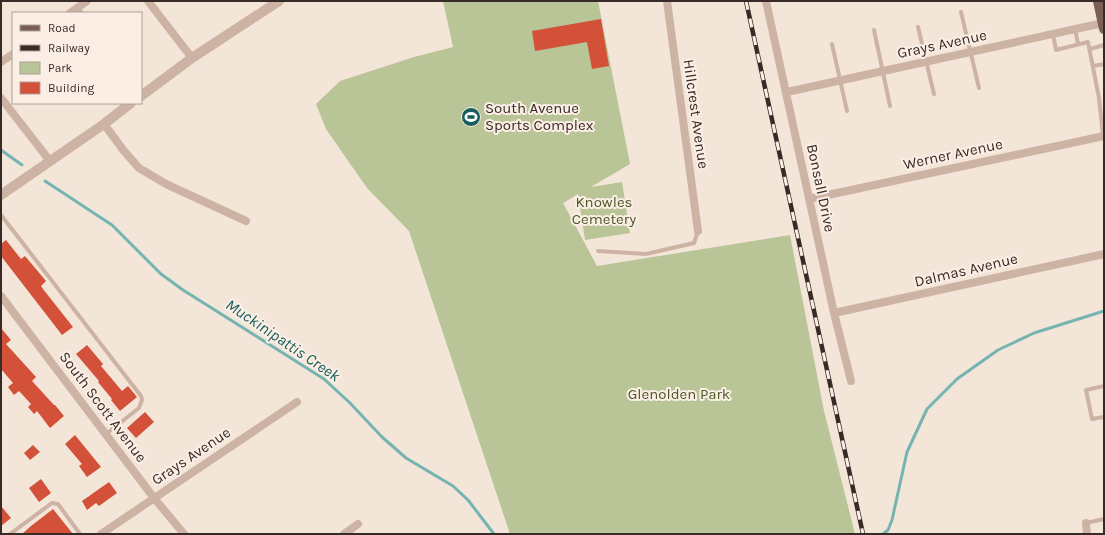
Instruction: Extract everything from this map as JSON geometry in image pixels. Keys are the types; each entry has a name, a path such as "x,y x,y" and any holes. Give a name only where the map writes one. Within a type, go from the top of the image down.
{"main road":[{"path":"1098,1 1103,26"}],"street":[{"path":"80,10 87,1"},
{"path":"148,1 192,58"},
{"path":"142,94 192,58 279,1"},
{"name":"Hillcrest Avenue","path":"667,1 698,231"},
{"name":"Bonsall Drive","path":"766,1 834,313 851,380"},
{"name":"Grays Avenue","path":"787,92 1075,29 1103,26"},
{"path":"1,62 12,55"},
{"path":"1,98 50,161"},
{"path":"1,195 104,124 130,104"},
{"path":"104,124 124,152 139,168 166,184 246,221"},
{"name":"Werner Avenue","path":"809,198 1104,136"},
{"name":"Dalmas Avenue","path":"834,313 1104,254"},
{"name":"South Scott Avenue","path":"1,296 154,498 184,534"},
{"name":"Grays Avenue","path":"101,534 297,402"},
{"path":"1086,523 1087,534"},
{"path":"344,534 358,524"}],"lane":[{"path":"961,12 979,88"},
{"path":"918,27 934,94"},
{"path":"1075,29 1078,44"},
{"path":"874,30 890,106"},
{"path":"1053,34 1056,50 1088,42 1103,118 1104,136"},
{"path":"832,44 847,111"},
{"path":"1090,49 1104,45"},
{"path":"1093,66 1104,64"},
{"path":"1099,98 1104,97"},
{"path":"1,215 141,396 142,400 139,408 106,434"},
{"path":"598,251 646,254 694,243 698,231"},
{"path":"1104,386 1086,390 1092,419 1104,416"},
{"path":"10,534 52,503 58,504 80,534"},
{"path":"1086,523 1104,519"}],"green space":[{"name":"Glenolden Park","path":"443,1 598,1 630,164 591,187 622,182 630,233 585,240 578,194 563,203 597,266 790,235 824,411 855,534 510,534 409,231 367,188 326,129 316,104 340,81 414,57 453,47"}],"building":[{"path":"601,19 609,66 592,69 587,42 535,51 532,31"},
{"path":"6,240 21,259 25,256 46,281 41,286 73,327 62,335 1,256 1,244"},
{"path":"1,328 11,340 6,344 36,377 32,381 64,416 50,428 37,411 34,414 28,407 31,404 19,391 14,395 8,387 13,383 1,369"},
{"path":"87,345 103,364 101,366 122,391 128,386 137,397 120,411 98,382 99,381 76,354"},
{"path":"145,412 154,422 136,438 127,428"},
{"path":"75,435 101,467 87,477 79,466 82,464 65,444"},
{"path":"33,445 40,452 30,460 24,453"},
{"path":"41,479 51,493 39,502 29,488"},
{"path":"109,482 117,493 99,506 96,503 87,510 82,501"},
{"path":"1,506 11,518 1,526"},
{"path":"53,509 73,534 22,534 31,526"}],"waterway":[{"name":"Muckinipattis Creek","path":"1,150 22,165"},
{"name":"Muckinipattis Creek","path":"45,181 112,225 161,274 183,290 324,379 350,403 382,437 406,458 453,486 468,500 494,534"},
{"name":"Muckinipattis Creek","path":"883,534 888,530 892,520 907,452 927,409 957,379 998,350 1034,333 1104,311"}],"railway":[{"path":"746,1 863,534"}],"place":[{"name":"South Avenue Sports Complex","path":"471,117"}],"park label":[{"name":"Knowles Cemetery","path":"604,210"}]}
